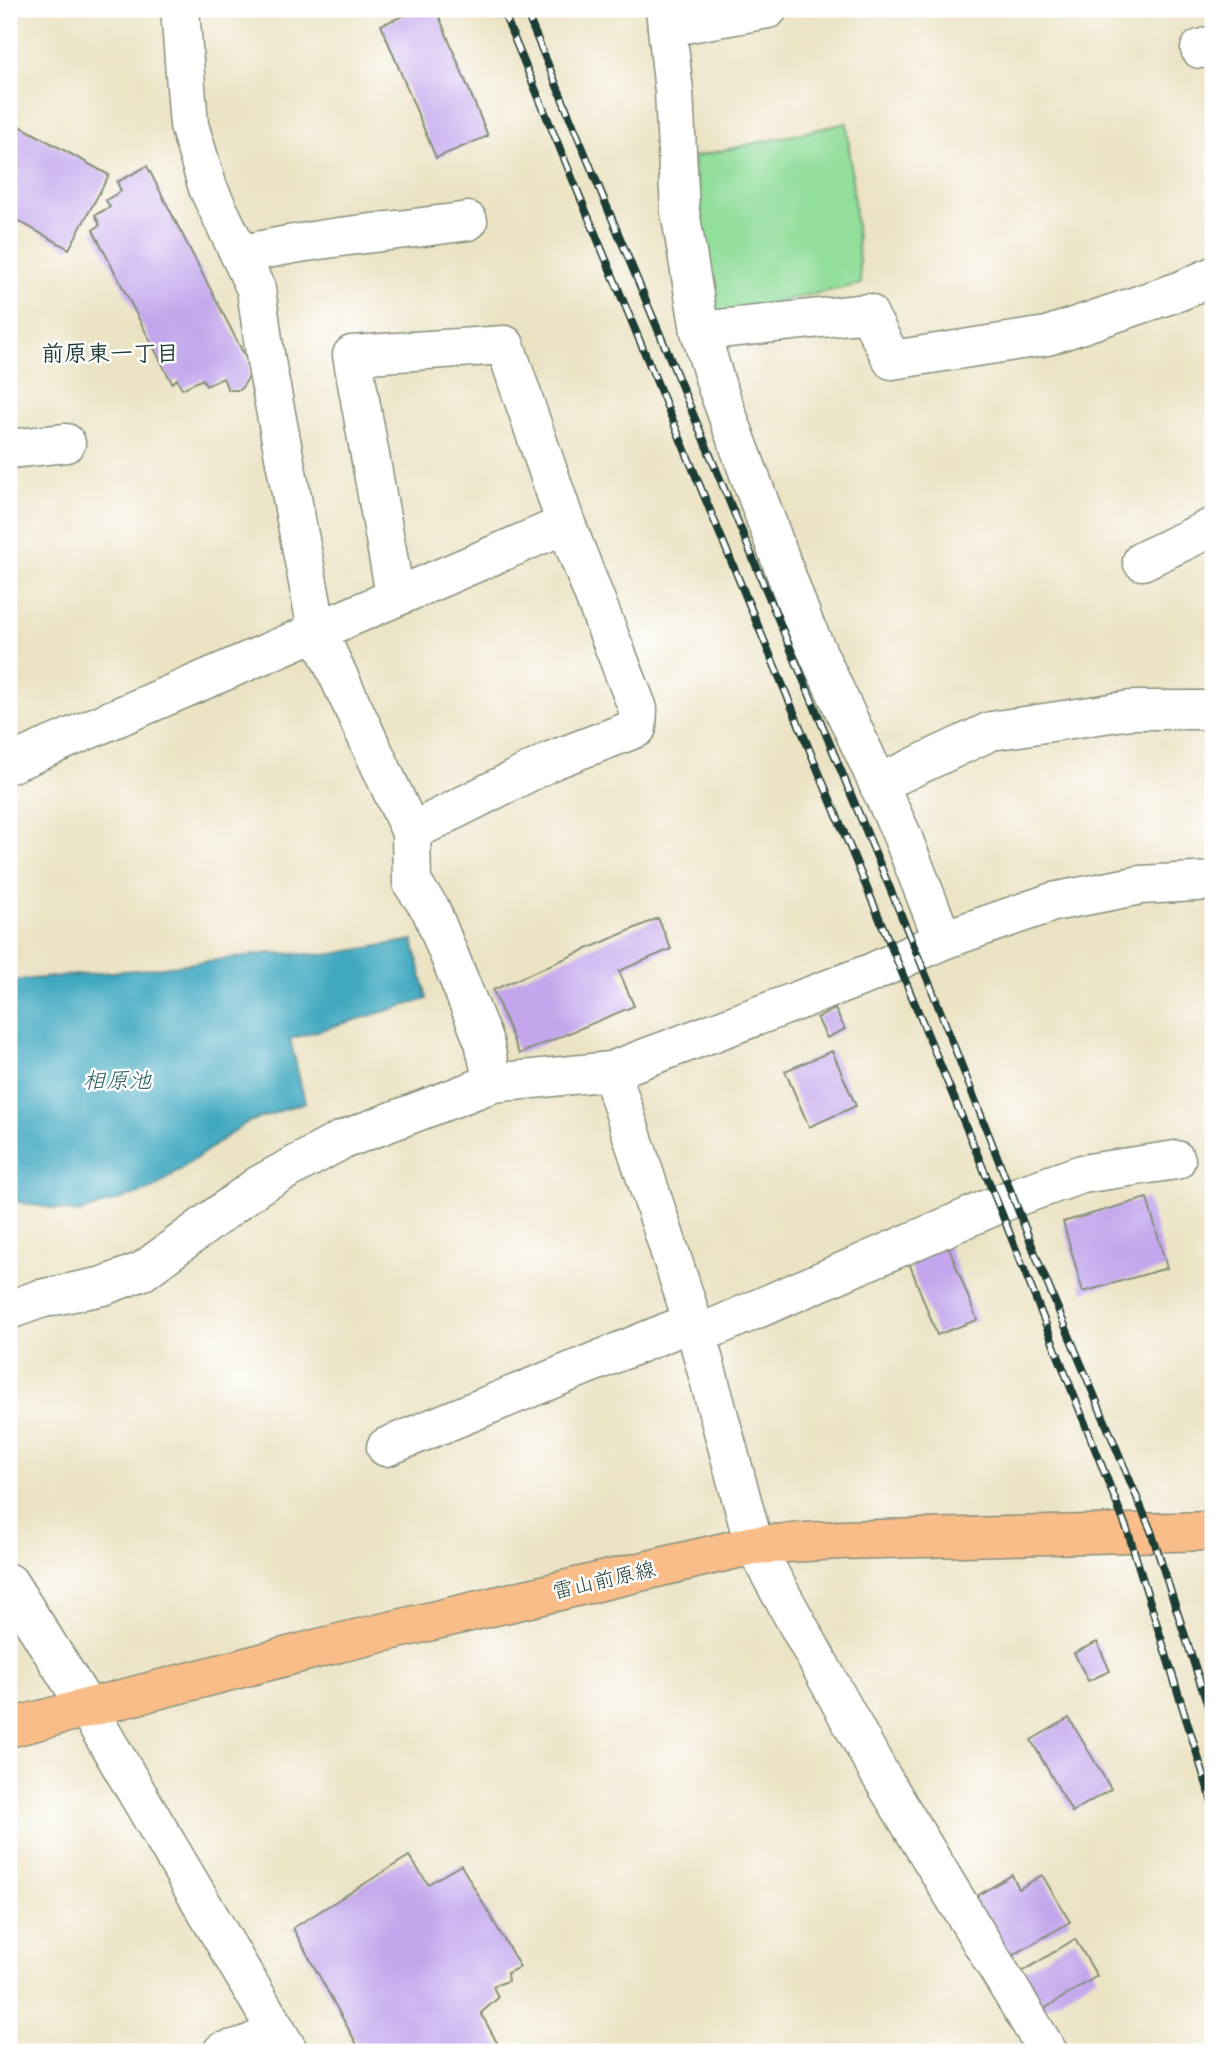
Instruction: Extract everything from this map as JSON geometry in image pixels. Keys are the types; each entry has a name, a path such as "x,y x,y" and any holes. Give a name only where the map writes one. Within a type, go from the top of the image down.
{"main road":[{"name":"雷山前原線","path":"9,1728 86,1706 343,1642 754,1545 840,1540 1213,1531"}],"street":[{"path":"180,9 189,125 208,188 256,289 265,361 317,630 411,832 412,883 431,910 484,1042 493,1083"},
{"path":"768,9 666,18 674,92 680,211 700,331 717,387 804,622 878,784 943,940"},
{"path":"240,255 290,243 354,238 468,222"},
{"path":"700,331 868,313 892,360 1046,336 1180,291 1213,276"},
{"path":"395,595 352,355 505,345 566,524 638,709 637,728 553,760 411,832"},
{"path":"9,449 66,443"},
{"path":"9,764 395,595 566,524"},
{"path":"1142,561 1213,527"},
{"path":"878,784 991,731 1131,710 1213,710"},
{"path":"9,1310 40,1299 103,1286 143,1271 259,1185 340,1141 493,1083 611,1071 871,973 943,940 1054,902 1141,885 1213,881"},
{"path":"611,1071 695,1328 754,1545 878,1771 1048,2052"},
{"path":"386,1447 695,1328 1013,1198 1082,1174 1175,1160"},
{"path":"9,1583 86,1706 282,2042 245,2046 222,2052"}],"green space":[{"path":"847,123 861,284 715,315 693,157"}],"water":[{"name":"相原池","path":"413,940 427,999 290,1039 305,1102 246,1123 154,1188 78,1213 13,1201 9,1207 9,981 147,969 271,953 327,955"}],"building":[{"path":"420,9 436,9 488,136 436,158 381,25"},
{"path":"9,120 109,175 69,249 9,216"},
{"path":"147,166 249,364 249,377 240,390 228,390 223,378 206,386 203,379 182,389 177,379 172,383 93,230 100,225 95,215 110,207 106,200 121,191 117,182"},
{"path":"658,918 671,949 619,971 634,1006 519,1054 493,990"},
{"path":"835,1009 845,1029 827,1038 817,1018"},
{"path":"832,1051 856,1106 809,1127 785,1071"},
{"path":"1147,1198 1167,1268 1083,1292 1063,1222"},
{"path":"948,1245 977,1320 937,1335 908,1260"},
{"path":"1097,1642 1110,1671 1088,1681 1074,1653"},
{"path":"1069,1718 1111,1789 1072,1812 1031,1740"},
{"path":"409,1856 428,1884 461,1865 520,1967 507,1973 508,1981 493,1986 498,1998 481,2013 502,2052 374,2052 371,2047 361,2052 293,1928"},
{"path":"1012,1875 1019,1889 1042,1875 1070,1922 1005,1960 970,1900"},
{"path":"1075,1939 1097,1976 1036,2014 1014,1977"}],"railway":[{"path":"502,9 998,1204 1128,1532 1213,1805"},
{"path":"525,9 930,985 1040,1266 1151,1531 1213,1722"}],"district":[{"name":"前原東一丁目","path":"110,353"}]}
